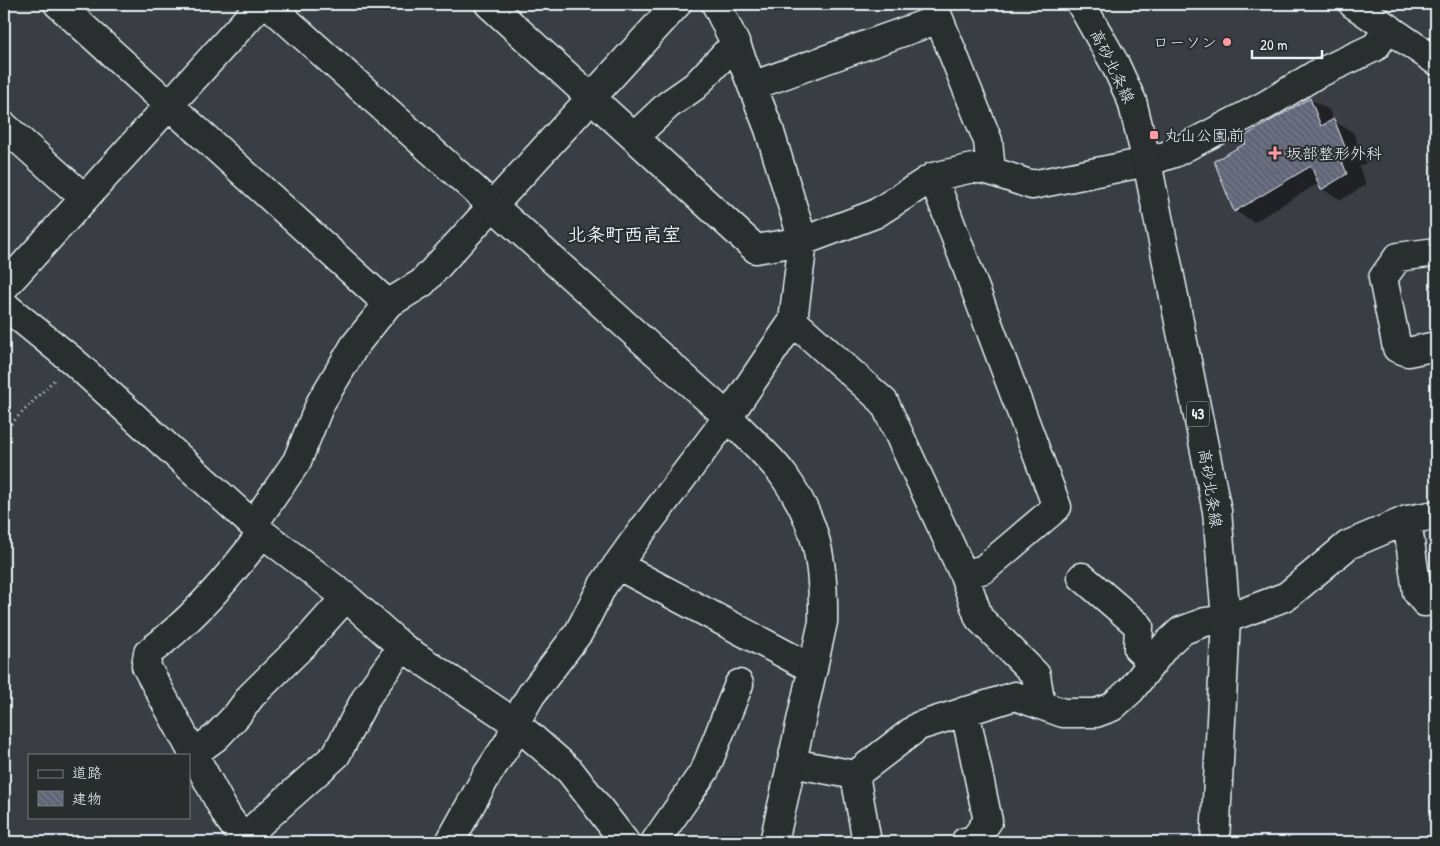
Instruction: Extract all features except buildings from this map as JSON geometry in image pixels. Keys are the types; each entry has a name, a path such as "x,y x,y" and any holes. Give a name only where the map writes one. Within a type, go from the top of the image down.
{"street":[{"path":"58,4 388,304"},
{"path":"4,286 83,197 261,4"},
{"path":"268,4 728,417 783,474 802,504 818,543 824,585 823,622 774,842"},
{"path":"489,4 756,249 803,241 875,214 933,177 973,168 991,171 1032,185 1147,162 1174,153 1266,105 1316,75 1375,47 1373,13"},
{"path":"402,647 367,696 336,755 244,841 227,816 146,666 148,653 174,634 208,600 258,529 297,461 321,402 355,345 388,304 422,283 493,208 677,4"},
{"path":"450,842 487,775 510,740 515,724 531,695 580,632 603,586 728,417 793,321 803,241 769,130 737,47 716,4"},
{"name":"高砂北条線","path":"1080,4 1115,64 1132,100 1147,162 1217,512 1226,619 1215,842"},
{"path":"752,86 936,12 988,141 991,171"},
{"path":"1373,13 1436,60"},
{"path":"634,137 668,105 695,86 725,54 737,47"},
{"path":"4,126 83,197"},
{"path":"933,177 1057,507 984,568 964,576"},
{"path":"1436,252 1398,258 1383,278 1397,348 1408,352 1436,346"},
{"path":"4,305 73,361 258,529 346,597 402,647 515,724 570,771 625,842"},
{"path":"793,321 884,402 964,576 979,618 1036,675 1042,705"},
{"path":"792,763 855,775 919,726 1015,696 1063,714 1096,713 1112,707 1131,690 1166,645 1182,631 1205,622 1226,619 1287,596 1348,545 1407,520 1436,515"},
{"path":"1407,520 1417,592 1425,602 1436,600"},
{"path":"617,566 813,669"},
{"path":"1082,577 1139,626 1138,649 1153,662"},
{"path":"193,754 216,737 237,715 251,696 304,644 346,597"},
{"path":"655,842 705,770 739,684"},
{"path":"965,711 988,821 973,841 965,842"},
{"path":"855,775 867,842"}],"path":[{"path":"4,431 73,361"}],"place":[{"name":"ローソン","path":"1227,42"},
{"name":"丸山公園前","path":"1154,135"},
{"name":"坂部整形外科","path":"1275,153"}],"district":[{"name":"北条町西高室","path":"624,234"}]}
